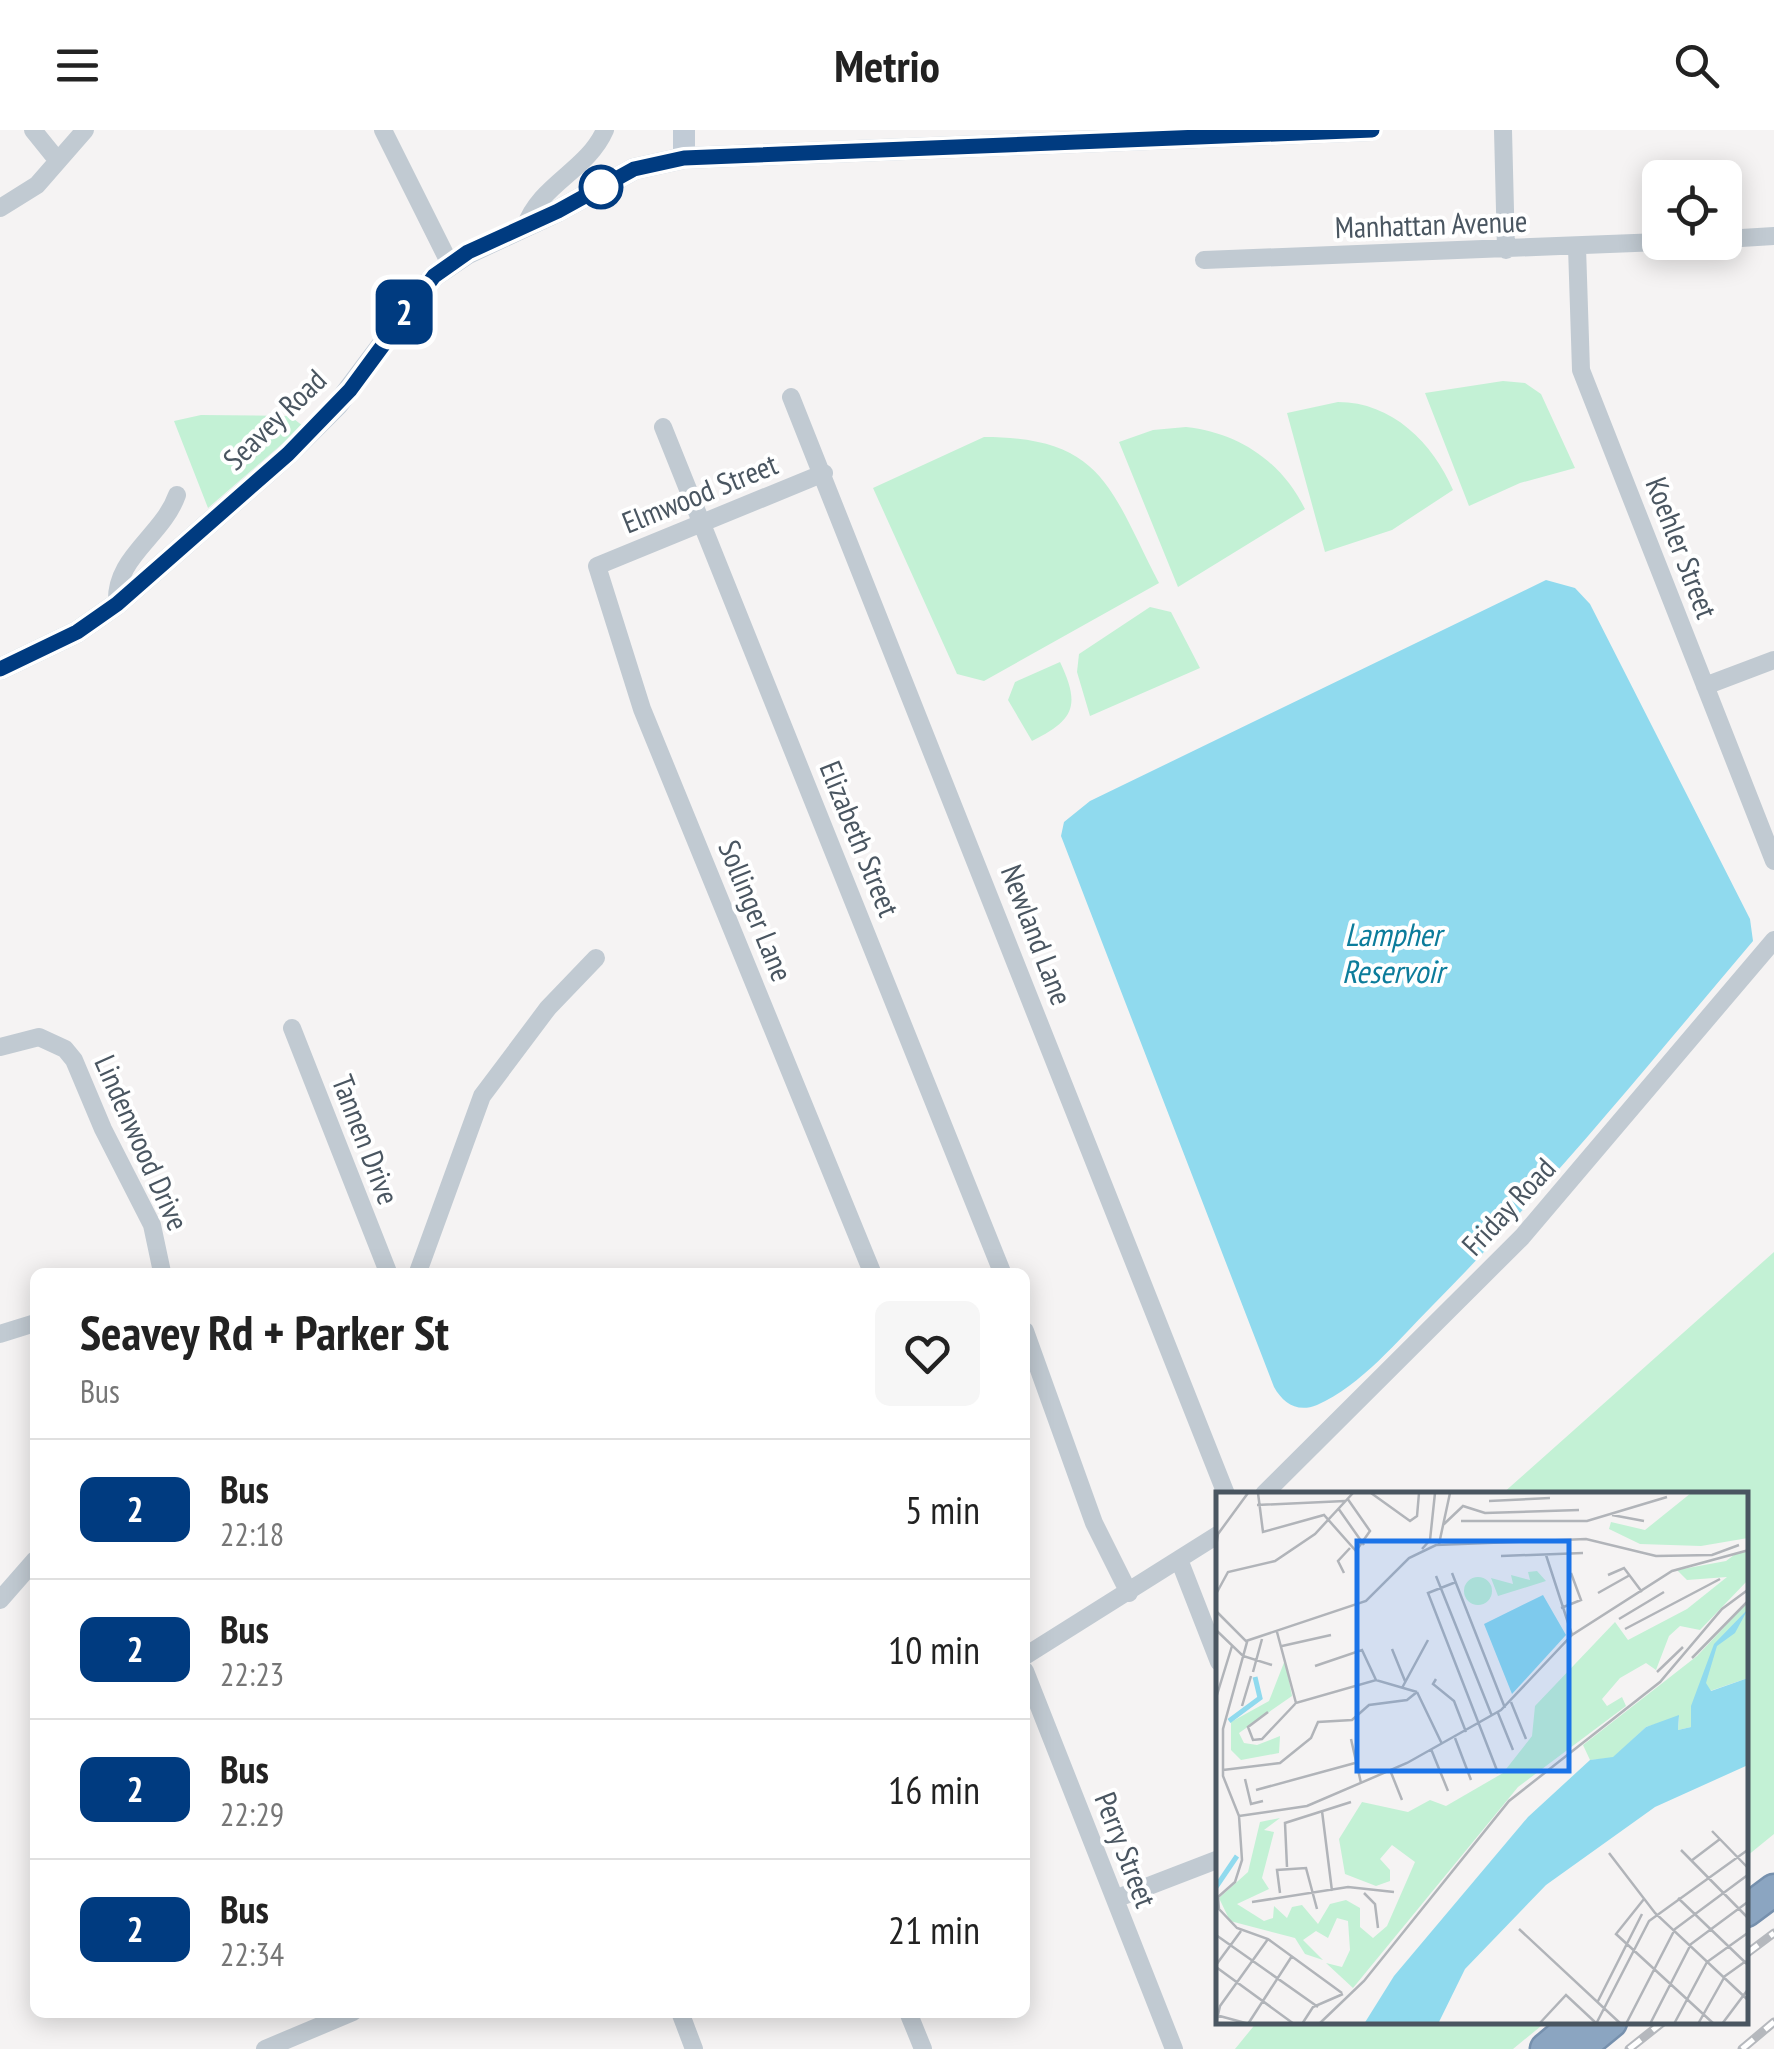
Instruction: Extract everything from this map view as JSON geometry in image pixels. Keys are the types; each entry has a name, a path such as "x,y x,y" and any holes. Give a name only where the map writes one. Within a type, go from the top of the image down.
{"highway":[{"path":"1749,1886 1774,1867"},
{"path":"1749,1909 1774,1890"},
{"path":"1546,2049 1576,2024"},
{"path":"1578,2049 1609,2024"}],"street":[{"path":"33,130 58,161"},
{"path":"0,208 36,185 85,130"},
{"path":"382,130 450,264"},
{"path":"525,227 544,193 587,157 605,130"},
{"path":"684,130 684,158"},
{"name":"Seavey Road","path":"0,669 77,632 117,604 322,423 360,378 416,296 450,264 634,169 684,158 1371,130"},
{"path":"1503,130 1506,250"},
{"path":"1742,238 1774,236"},
{"name":"Manhattan Avenue","path":"1204,260 1642,243"},
{"name":"Koehler Street","path":"1577,248 1581,370 1774,861"},
{"name":"Newland Lane","path":"790,398 824,473 1225,1492"},
{"name":"Elizabeth Street","path":"663,426 1000,1268"},
{"name":"Elmwood Street","path":"597,566 824,473"},
{"path":"117,604 116,585 122,567 168,519 178,495"},
{"name":"Sollinger Lane","path":"597,566 642,709 870,1268"},
{"path":"1706,686 1774,660"},
{"name":"Friday Road","path":"1266,1492 1522,1237 1774,940"},
{"path":"419,1268 482,1096 528,1033 596,958"},
{"name":"Tannen Drive","path":"292,1028 386,1268"},
{"name":"Lindenwood Drive","path":"0,1047 39,1037 66,1049 152,1225 161,1268"},
{"path":"0,1334 30,1325"},
{"path":"1030,1345 1094,1523 1129,1593"},
{"path":"1286,1473 1293,1492"},
{"path":"1030,1653 1216,1536"},
{"path":"1180,1562 1216,1654"},
{"path":"0,1600 30,1566"},
{"name":"Perry Street","path":"1030,1684 1174,2049"},
{"path":"1115,1900 1216,1859"},
{"path":"271,2048 339,2018"},
{"path":"682,2018 694,2049"},
{"path":"910,2018 923,2049"}],"green space":[{"path":"1503,381 1525,383 1541,394 1575,468 1520,483 1469,506 1425,393"},
{"path":"1338,402 1376,409 1408,428 1434,456 1453,490 1392,530 1325,552 1287,413"},
{"path":"201,415 290,416 303,426 208,508 174,421"},
{"path":"1186,427 1224,436 1256,452 1284,477 1305,509 1178,587 1119,442 1153,430"},
{"path":"984,437 1024,439 1079,458 1114,495 1159,583 984,681 957,674 873,488"},
{"path":"1150,607 1171,612 1200,668 1090,716 1077,672 1079,654"},
{"path":"1060,662 1070,690 1070,710 1057,726 1032,741 1008,700 1015,682"},
{"path":"1774,1252 1774,1834 1749,1854 1749,1492 1504,1492"},
{"path":"1255,2024 1544,2024 1513,2049 1235,2049"}],"water":[{"name":"Lampher Reservoir","path":"1546,580 1575,588 1590,604 1750,919 1753,941 1556,1173 1392,1347 1349,1386 1317,1405 1297,1407 1286,1402 1274,1387 1061,836 1064,822 1090,801"}],"railway":[{"path":"1749,1952 1774,1933"},
{"path":"1742,2049 1774,2022"},
{"path":"1629,2049 1660,2024"}],"bus line":[{"name":"2","path":"0,669 77,632 117,604 288,454 322,423 360,378 434,276 468,252 558,211 634,169 684,158 1372,130"}]}
